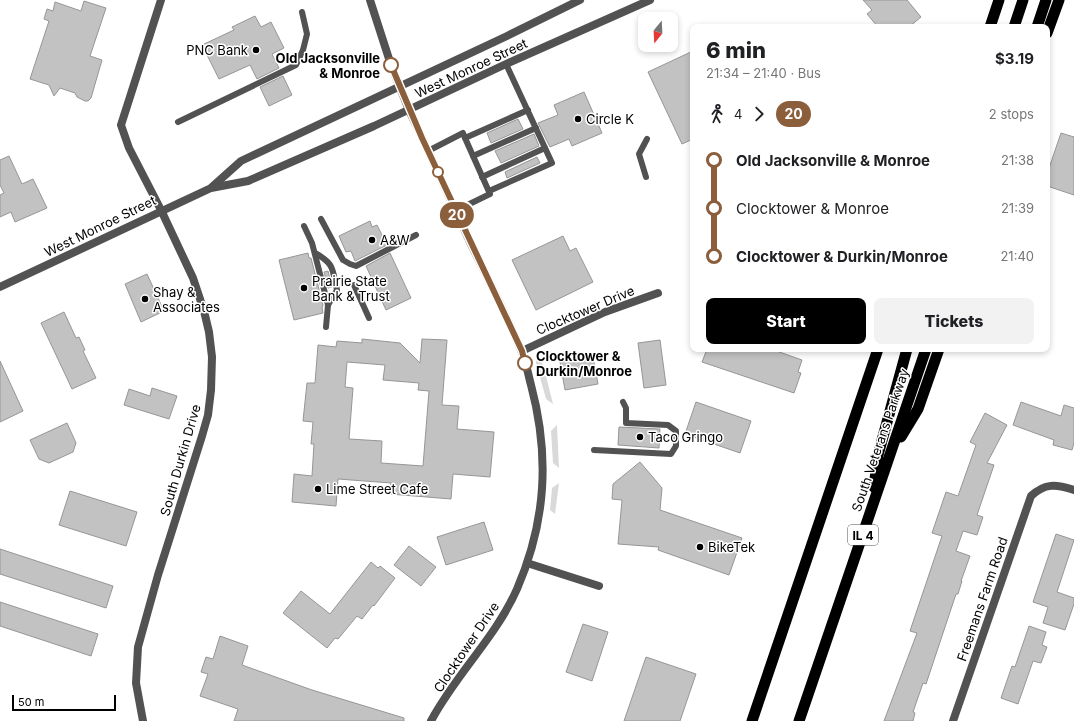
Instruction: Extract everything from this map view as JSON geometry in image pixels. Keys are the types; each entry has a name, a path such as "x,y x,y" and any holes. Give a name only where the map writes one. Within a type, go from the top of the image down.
{"highway":[{"path":"994,0 994,14"},
{"path":"991,24 999,0"},
{"path":"1015,24 1023,0"},
{"path":"1038,24 1046,0"},
{"path":"1050,25 1059,0"},
{"path":"752,721 877,352"},
{"path":"872,507 878,454 906,352"},
{"name":"South Veterans Parkway","path":"799,721 925,352"},
{"path":"891,452 918,408 937,352"}],"street":[{"name":"South Durkin Drive","path":"143,721 136,683 138,647 154,588 208,415 211,382 211,343 204,311 193,278 130,148 121,125 160,0"},
{"name":"Clocktower Drive","path":"370,0 409,110 455,211 522,351 537,409 541,434 543,462 541,505 536,532 527,564 516,591 492,634 443,700 432,721"},
{"name":"West Monroe Street","path":"211,188 241,161 400,87 580,0"},
{"name":"West Monroe Street","path":"0,287 68,256 161,210 211,188 248,181 409,110 506,64 650,0"},
{"name":"Clocktower Drive","path":"522,351 605,312 658,294"},
{"name":"Freemans Farm Road","path":"953,721 1031,496 1039,489 1052,486 1074,490"},
{"path":"527,564 600,586"}],"lane":[{"path":"178,122 296,65 303,50 307,34 302,12"},
{"path":"488,191 552,163 506,64"},
{"path":"465,138 528,110"},
{"path":"473,156 536,128"},
{"path":"428,151 463,134 465,138 490,194 455,211"},
{"path":"646,178 639,154 647,139"},
{"path":"482,177 545,148"},
{"path":"321,219 343,260 356,266 416,235"},
{"path":"304,226 312,243 328,305 326,327"},
{"path":"315,253 326,259 331,265 337,290 328,305"},
{"path":"354,285 369,318"},
{"path":"594,450 671,454 676,446 676,431 668,425 626,423 626,408 623,402"}],"shaded area":[{"path":"539,354 553,404 546,399 536,363 536,359"},
{"path":"557,425 559,468 553,463 551,431"},
{"path":"559,483 555,514 550,510 552,488"}],"building":[{"path":"863,0 907,0 921,17 913,24 875,24 867,14 872,10"},
{"path":"84,1 106,8 90,56 102,60 91,98 88,101 77,97 75,93 60,88 54,96 49,85 30,79 49,21 44,19 47,9 53,11 55,2 81,11"},
{"path":"255,16 261,27 271,22 284,48 272,54 279,68 257,79 250,65 219,79 202,45 234,30 232,27"},
{"path":"690,52 690,140 682,144 648,72"},
{"path":"283,76 292,95 269,106 260,87"},
{"path":"584,92 602,133 572,146 569,139 550,147 538,123 558,115 554,105"},
{"path":"518,119 523,129 491,143 487,133"},
{"path":"1061,133 1074,137 1074,195 1050,187 1050,165"},
{"path":"534,134 539,146 501,163 495,151"},
{"path":"9,156 22,184 33,179 47,208 15,222 11,212 0,217 0,195 4,193 0,185 0,160"},
{"path":"537,157 540,163 507,178 505,172"},
{"path":"370,221 372,227 377,225 387,245 355,261 351,251 346,252 339,236"},
{"path":"563,236 570,251 576,248 593,282 536,310 512,260"},
{"path":"308,253 309,258 311,258 323,305 323,313 294,320 279,260"},
{"path":"390,253 411,298 386,310 366,266"},
{"path":"328,271 332,287 328,288 324,272"},
{"path":"147,274 164,311 141,322 125,284"},
{"path":"64,312 76,338 79,337 85,350 83,351 96,378 72,389 41,323"},
{"path":"362,339 400,343 420,363 422,339 447,340 442,405 459,406 457,429 494,432 490,477 453,474 451,499 390,494 391,483 338,479 336,506 292,502 294,474 312,476 314,444 311,444 313,422 303,421 307,383 315,383 318,345 336,347 337,341 362,343","holes":["347,362 385,365 383,380 419,383 418,390 429,391 423,466 381,463 382,441 349,439 353,388 345,387"]},
{"path":"660,340 666,385 644,388 638,343"},
{"path":"706,352 779,352 802,360 798,372 801,373 794,393 702,362"},
{"path":"593,357 598,384 565,390 560,362"},
{"path":"0,361 23,411 0,422"},
{"path":"152,388 177,396 169,419 124,405 129,389 150,396"},
{"path":"696,402 751,421 740,453 685,434"},
{"path":"1021,402 1061,416 1064,405 1074,408 1074,443 1072,450 1053,445 1054,440 1013,425"},
{"path":"985,413 1007,425 987,463 994,465 977,515 983,517 977,535 963,531 956,551 970,556 958,594 956,594 926,684 923,683 913,712 915,713 913,721 884,721 917,633 910,631 942,536 932,533 946,492 958,496 976,445 970,442"},
{"path":"67,423 76,443 73,452 49,463 39,459 30,440"},
{"path":"619,427 660,429 659,448 618,445"},
{"path":"640,462 662,488 660,510 742,538 729,575 658,550 659,547 618,544 622,500 612,499 613,484"},
{"path":"70,491 137,512 126,546 59,525"},
{"path":"484,522 493,550 446,565 437,537"},
{"path":"1056,534 1074,540 1057,592 1074,598 1074,604 1065,630 1043,623 1048,607 1033,602"},
{"path":"409,546 436,567 421,586 394,565"},
{"path":"0,549 113,586 106,608 0,574"},
{"path":"371,562 378,568 380,566 395,578 362,619 357,616 338,639 335,638 327,648 283,613 301,591 330,614"},
{"path":"0,602 98,634 91,656 0,626"},
{"path":"583,624 608,632 592,681 566,672"},
{"path":"1029,626 1046,632 1042,645 1047,647 1041,663 1033,661 1018,704 1001,698 1012,666 1015,667"},
{"path":"220,636 248,646 242,665 312,690 404,718 404,721 234,721 238,709 200,696 208,674 201,672 206,657 213,659"},
{"path":"646,657 696,674 680,721 624,721"}],"bus line":[{"name":"20","path":"391,65 404,98 455,211 522,351 525,363"}],"place":[{"name":"PNC Bank","path":"256,50"},
{"name":"Old Jacksonville & Monroe","path":"391,65"},
{"name":"Circle K","path":"578,119"},
{"name":"A&W","path":"372,240"},
{"name":"Prairie State Bank & Trust","path":"304,288"},
{"name":"Shay & Associates","path":"145,299"},
{"name":"Clocktower & Durkin/Monroe","path":"525,363"},
{"name":"Taco Gringo","path":"640,437"},
{"name":"Lime Street Cafe","path":"318,489"},
{"name":"BikeTek","path":"700,547"}]}
